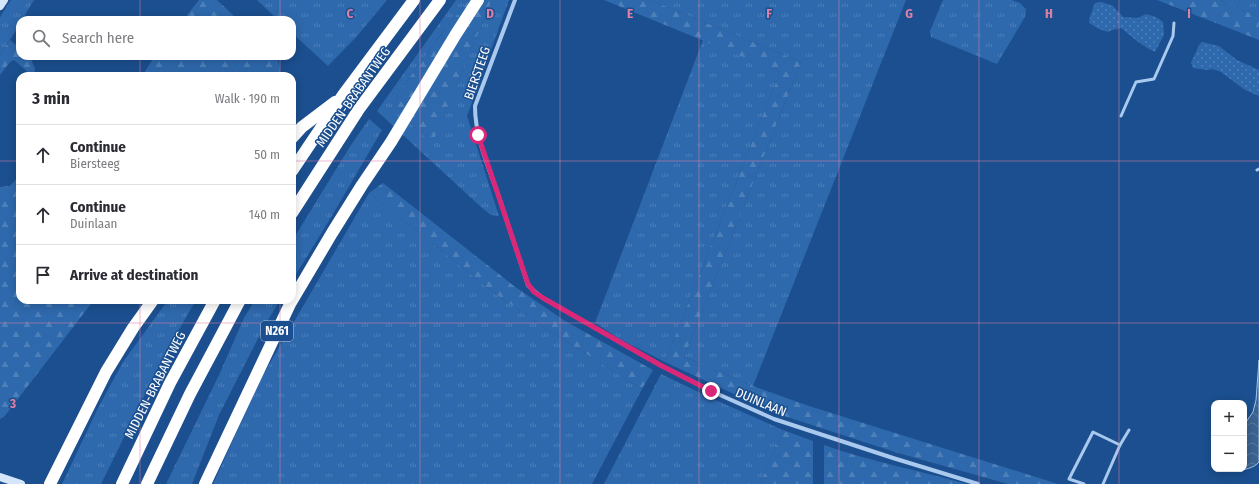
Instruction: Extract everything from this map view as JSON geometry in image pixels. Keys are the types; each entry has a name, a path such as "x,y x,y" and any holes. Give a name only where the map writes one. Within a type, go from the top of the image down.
{"highway":[{"name":"MIDDEN-BRABANTWEG","path":"296,165 343,95 414,0"},
{"name":"MIDDEN-BRABANTWEG","path":"296,207 359,109 440,0"},
{"name":"N261","path":"296,294 478,0"},
{"path":"296,134 302,127 343,95"},
{"path":"50,484 106,372 133,328 150,304"},
{"name":"MIDDEN-BRABANTWEG","path":"122,484 170,383 213,304"},
{"path":"147,484 190,394 238,304"},
{"name":"N261","path":"205,484 290,304"}],"main road":[{"path":"0,6 4,0"},
{"path":"0,477 21,484"}],"street":[{"name":"BIERSTEEG","path":"507,222 478,135 475,118 475,106 515,0"},
{"name":"DUINLAAN","path":"507,222 528,284 534,292 660,365 711,391 774,419 885,456 978,484"}],"lane":[{"path":"1121,116 1136,82 1154,79 1173,36 1174,23"},
{"path":"1102,484 1120,445 1129,430"},
{"path":"1084,484 1070,479 1093,432 1120,445"}],"green space":[{"path":"11,0 34,0 24,16 16,16 16,30 0,55 0,17"},
{"path":"199,0 217,0 234,16 186,16"},
{"path":"257,0 387,0 358,35 328,66 296,37 296,16 274,16"},
{"path":"456,0 469,0 439,37 397,95 396,104 410,123 432,143 492,0 509,0 467,116 499,216 491,215 482,208 377,111"},
{"path":"469,0 492,0 432,144 410,123 396,104 397,95 439,37"},
{"path":"604,0 650,0 801,62 684,357 753,386 809,406 1058,484 1008,484 898,453 775,413 665,362 780,72"},
{"path":"650,0 906,0 753,386 684,357 801,62"},
{"path":"943,0 1012,0 1020,3 1026,9 1025,17 997,64 931,37 930,31"},
{"path":"1157,0 1220,0 1259,17 1259,40"},
{"path":"1220,0 1259,0 1259,17"},
{"path":"1102,2 1113,6 1123,17 1138,18 1146,14 1156,17 1163,22 1164,35 1155,52 1141,44 1121,28 1108,32 1089,23 1095,3"},
{"path":"10,40 16,45 16,60 32,60 35,69 34,72 28,72 14,60 10,62 0,75 0,55"},
{"path":"703,40 780,72 665,362 620,339 595,323"},
{"path":"1202,42 1219,46 1237,60 1259,70 1259,96 1245,90 1221,72 1213,69 1207,70 1193,68 1191,63 1199,45"},
{"path":"152,60 278,60 280,70 280,72 145,72"},
{"path":"369,119 382,130 296,274 296,234 351,145"},
{"path":"16,179 16,304 91,304 4,417 0,419 0,187 10,186"},
{"path":"383,183 514,286 565,321 653,370 642,389 545,328 493,292 369,193"},
{"path":"369,193 493,292 545,328 642,389 592,484 213,484 263,375"},
{"path":"165,304 194,304 166,352 101,484 62,484 98,408 123,362"},
{"path":"253,304 278,304 265,325 219,415 192,484 166,484 219,375 244,318"},
{"path":"661,374 783,430 760,484 604,484"},
{"path":"783,430 813,441 813,484 760,484"},
{"path":"824,445 859,456 966,484 824,484"}],"water":[{"path":"1259,360 1259,462 1254,466 1247,468 1247,421 1253,412 1256,400"}],"route":[{"path":"478,135 528,284 534,292 660,365 711,391"}]}
